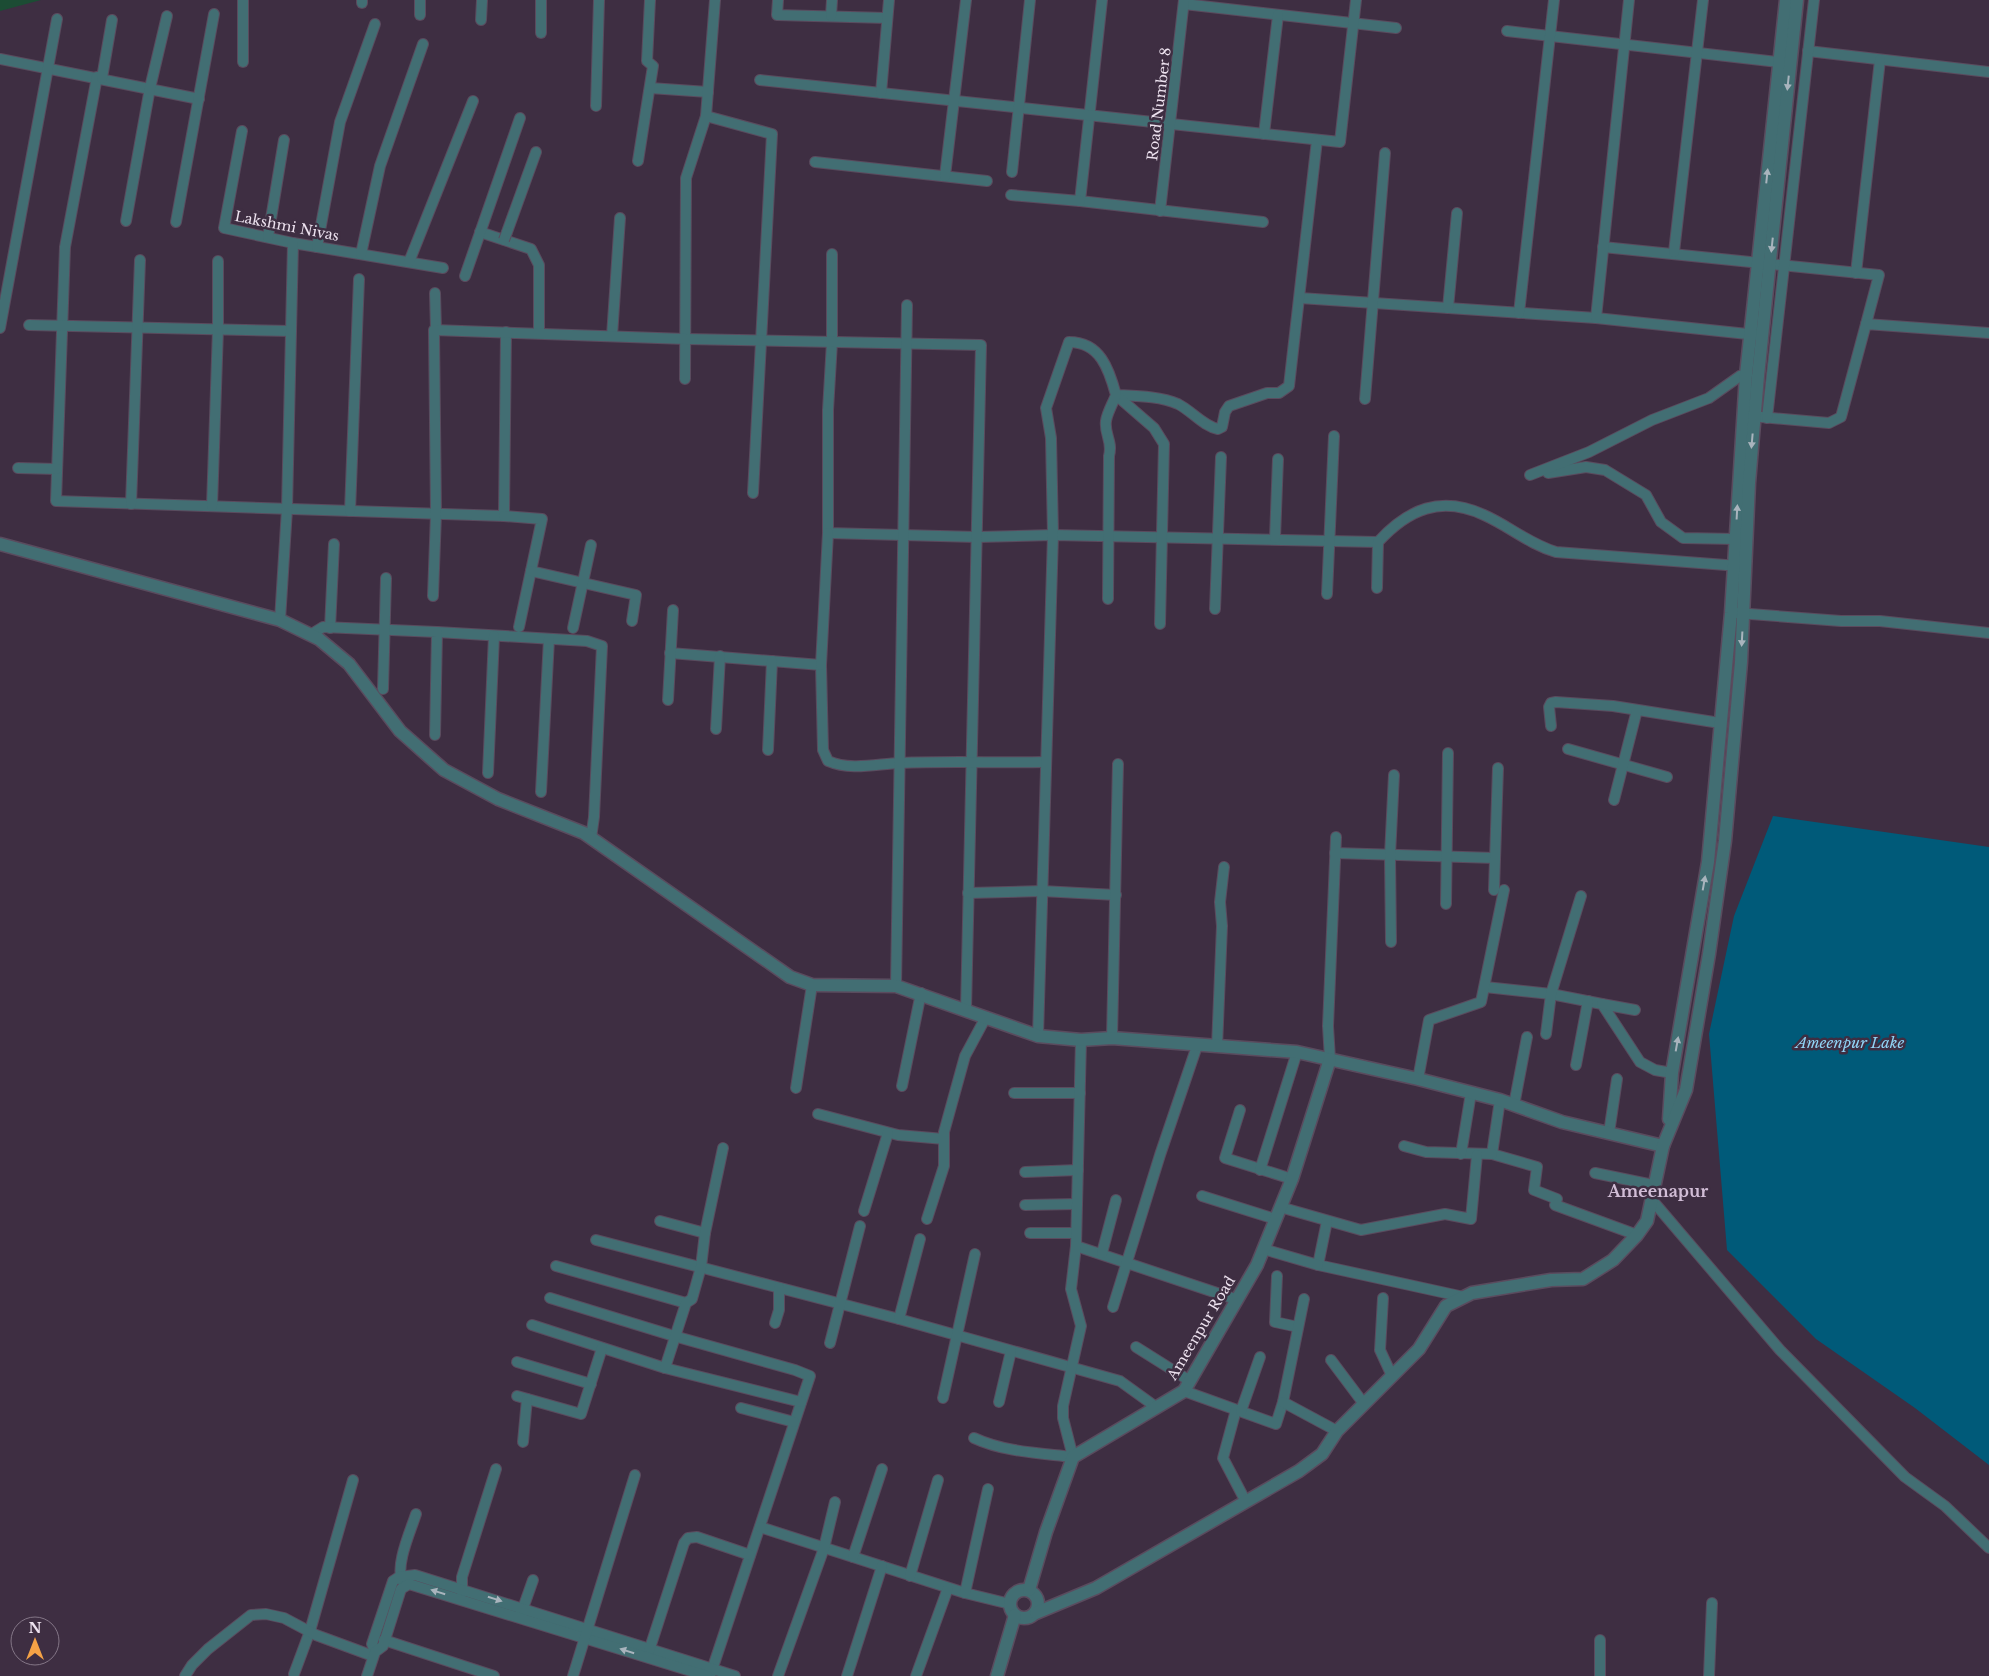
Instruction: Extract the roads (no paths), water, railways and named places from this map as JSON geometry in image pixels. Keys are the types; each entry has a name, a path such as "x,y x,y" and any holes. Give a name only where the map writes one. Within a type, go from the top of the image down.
{"street":[{"path":"243,0 243,62"},
{"path":"420,0 420,15"},
{"path":"481,20 482,0"},
{"path":"541,0 541,34"},
{"path":"596,106 599,0"},
{"path":"638,161 654,66 647,61 650,0"},
{"path":"685,379 686,178 706,116 715,0"},
{"path":"778,0 777,15 887,18"},
{"path":"831,16 832,0"},
{"path":"881,93 889,0"},
{"path":"945,176 966,0"},
{"path":"1012,172 1030,0"},
{"path":"1080,201 1102,0"},
{"path":"760,80 1340,142 1356,0"},
{"path":"1518,313 1554,0"},
{"path":"1596,318 1629,0"},
{"path":"1674,252 1703,0"},
{"path":"1785,62 1786,0"},
{"path":"1740,566 1736,539 1756,335 1785,62 1797,0"},
{"path":"760,1527 1032,1616 1096,1588 1299,1471 1322,1454 1337,1432 1419,1349 1446,1306 1472,1293 1551,1280 1583,1279 1613,1260 1637,1236 1647,1221 1662,1146 1686,1090 1709,954 1725,841 1740,566 1749,483 1785,265 1814,0"},
{"path":"1184,2 1396,28"},
{"name":"Road Number 8","path":"1160,211 1184,2"},
{"path":"176,222 214,14"},
{"path":"1264,134 1278,15"},
{"path":"126,222 150,88 167,16"},
{"path":"0,328 57,19"},
{"path":"112,20 65,247 56,501 504,516 542,519 519,627"},
{"path":"317,247 340,122 375,24"},
{"path":"1507,31 1785,62"},
{"path":"361,254 380,166 423,44"},
{"path":"1808,52 1989,72"},
{"path":"0,59 100,77 199,99"},
{"path":"1856,272 1880,60"},
{"path":"650,88 708,92"},
{"path":"409,262 473,101"},
{"path":"706,116 772,134 759,341 753,493"},
{"path":"464,276 520,118"},
{"name":"Lakshmi Nivas","path":"242,131 224,228 293,243 443,268"},
{"path":"268,238 284,140"},
{"path":"1116,395 1143,396 1176,403 1206,424 1220,428 1229,406 1266,393 1279,393 1289,386 1317,140"},
{"path":"505,236 536,152"},
{"path":"1365,399 1385,153"},
{"path":"815,162 987,181"},
{"path":"1011,195 1263,222"},
{"path":"1448,308 1457,213"},
{"path":"612,336 620,218"},
{"path":"480,232 531,249 539,265 539,333"},
{"path":"280,620 287,509 293,243"},
{"path":"1603,247 1674,252 1879,275 1847,401 1840,417 1829,423 1761,417"},
{"path":"832,254 832,342 828,410 828,533 821,665 823,750 828,761 836,764 873,766 900,763 1046,762"},
{"path":"131,504 140,260"},
{"path":"212,506 218,329 218,261"},
{"path":"350,511 359,279"},
{"path":"433,596 436,514 435,293"},
{"path":"1300,298 1596,318 1756,335"},
{"path":"896,986 907,305"},
{"path":"1866,324 1989,333"},
{"path":"29,325 290,331"},
{"path":"436,330 686,339 981,345 966,1010"},
{"path":"504,516 506,332"},
{"path":"1038,1036 1053,534 1051,438 1046,408 1069,342 1083,343 1102,355 1116,395 1154,428 1164,444 1160,624"},
{"path":"1736,539 1684,538 1661,522 1646,495 1605,470 1586,467 1530,476 1589,452 1652,420 1709,398 1740,376 1752,376"},
{"path":"1752,376 1761,417"},
{"path":"1108,598 1108,456 1111,445 1106,430 1106,420 1116,395"},
{"path":"1327,594 1334,436"},
{"path":"1215,609 1221,457"},
{"path":"1275,538 1278,459"},
{"path":"18,468 57,469"},
{"path":"1377,588 1378,542 1391,529 1411,514 1440,504 1464,508 1484,515 1528,541 1556,552 1740,566"},
{"path":"828,533 977,537 1053,534 1378,542"},
{"path":"0,544 280,620 319,639 349,664 400,732 444,770 498,800 584,833 790,976 812,985 896,986 921,993 1038,1036 1081,1040 1112,1038 1197,1046 1297,1052 1418,1079 1500,1100 1562,1122 1662,1146"},
{"path":"330,628 334,544"},
{"path":"573,628 591,545"},
{"path":"531,571 636,595 632,622"},
{"path":"382,689 386,578"},
{"path":"668,700 673,610"},
{"path":"1738,613 1841,621 1880,621 1989,633"},
{"path":"1669,1127 1672,1073 1708,862 1720,723 1738,613"},
{"path":"310,635 323,627 588,641 602,646 594,817 591,838"},
{"path":"435,736 437,632"},
{"path":"488,773 494,636"},
{"path":"541,792 549,639"},
{"path":"670,653 821,665"},
{"path":"716,729 720,656"},
{"path":"768,750 772,660"},
{"path":"1551,726 1549,707 1551,703 1556,702 1637,710 1720,723"},
{"path":"1614,800 1637,710"},
{"path":"1568,749 1668,777"},
{"path":"1446,904 1448,753"},
{"path":"1112,1038 1118,764"},
{"path":"1418,1079 1429,1020 1481,1002 1485,988 1499,890 1495,858 1498,768"},
{"path":"1391,942 1390,855 1394,775"},
{"path":"1330,1059 1328,1026 1336,836"},
{"path":"1335,853 1495,858"},
{"path":"1217,1047 1222,926 1220,902 1224,867"},
{"path":"968,893 1042,891 1116,895"},
{"path":"1546,1034 1551,994 1581,896"},
{"path":"796,1088 812,985"},
{"path":"1485,988 1551,994 1635,1010"},
{"path":"902,1086 921,993"},
{"path":"1576,1065 1588,1002"},
{"path":"1602,1004 1640,1062 1655,1070 1672,1073"},
{"path":"926,1218 944,1166 944,1139 965,1056 986,1017"},
{"path":"1514,1105 1526,1037"},
{"path":"1029,1590 1046,1532 1073,1457 1063,1418 1063,1406 1081,1326 1071,1289 1076,1246 1081,1040"},
{"path":"1113,1307 1197,1046"},
{"path":"1260,1170 1297,1052"},
{"name":"Ameenpur Road","path":"1073,1457 1187,1386 1256,1265 1263,1249 1292,1179 1330,1059"},
{"path":"1609,1133 1617,1079"},
{"path":"1014,1093 1080,1093"},
{"path":"1461,1154 1472,1093"},
{"path":"1492,1154 1500,1100"},
{"path":"1240,1110 1225,1158 1292,1179"},
{"path":"818,1114 888,1133 944,1139"},
{"path":"864,1211 888,1133"},
{"path":"1404,1146 1426,1152 1492,1154 1536,1167 1534,1190 1557,1199 1555,1205 1637,1236"},
{"path":"665,1368 686,1303 692,1299 701,1267 705,1233 723,1148"},
{"path":"1202,1196 1278,1213 1327,1221 1361,1230 1444,1214 1471,1219 1477,1155"},
{"path":"1025,1172 1078,1170"},
{"path":"1595,1173 1654,1185"},
{"path":"1102,1253 1116,1200"},
{"path":"1652,1200 1787,1357 1905,1477 1944,1506 1989,1548"},
{"path":"1025,1205 1077,1204"},
{"path":"660,1221 705,1233"},
{"path":"1318,1265 1327,1221"},
{"path":"830,1343 860,1226"},
{"path":"1030,1233 1076,1233"},
{"path":"899,1319 920,1239"},
{"path":"596,1240 899,1319 1120,1381 1156,1406"},
{"path":"1076,1246 1127,1261 1235,1299"},
{"path":"1263,1249 1318,1265 1464,1296"},
{"path":"943,1398 975,1254"},
{"path":"556,1266 686,1303"},
{"path":"1277,1276 1274,1322 1298,1327"},
{"path":"775,1323 779,1310 779,1288"},
{"path":"550,1298 810,1376 710,1674"},
{"path":"1383,1298 1380,1350 1392,1376"},
{"path":"1136,1347 1187,1386 1238,1410 1276,1424 1304,1299"},
{"path":"532,1325 665,1368 801,1402"},
{"path":"523,1442 522,1397 581,1414 602,1348"},
{"path":"999,1402 1011,1351"},
{"path":"1246,1502 1223,1458 1238,1410 1260,1357"},
{"path":"1331,1360 1364,1404"},
{"path":"517,1362 591,1384"},
{"path":"1282,1402 1337,1432"},
{"path":"741,1408 794,1422"},
{"path":"974,1438 998,1447 1073,1457"},
{"path":"462,1599 462,1577 496,1469"},
{"path":"853,1557 882,1469"},
{"path":"573,1676 635,1475"},
{"path":"294,1674 310,1632 353,1480"},
{"path":"910,1576 938,1480"},
{"path":"965,1593 988,1489"},
{"path":"778,1676 824,1548 835,1502"},
{"path":"367,1676 374,1654 382,1646 400,1589 403,1553 416,1514"},
{"path":"648,1653 684,1542 688,1538 697,1537 750,1555"},
{"path":"847,1676 882,1566"},
{"path":"402,1581 415,1575 461,1588 522,1613"},
{"path":"522,1613 533,1580"},
{"path":"374,1654 372,1644 393,1581 402,1581 462,1599 522,1613 710,1674 735,1676"},
{"path":"916,1676 948,1588"},
{"path":"997,1676 1006,1650 1014,1594 1029,1590"},
{"path":"1006,1650 1032,1616 1038,1600 1029,1590"},
{"path":"1709,1676 1712,1603"},
{"path":"185,1676 192,1665 208,1649 251,1616 266,1614 284,1618 310,1632 374,1654"},
{"path":"384,1640 494,1676"},
{"path":"1600,1640 1600,1676"}],"water":[{"name":"Ameenpur Lake","path":"1773,816 1989,847 1989,1465 1915,1408 1816,1339 1727,1250 1709,1034 1734,916"}],"district":[{"name":"Ameenapur","path":"1658,1191"}]}
